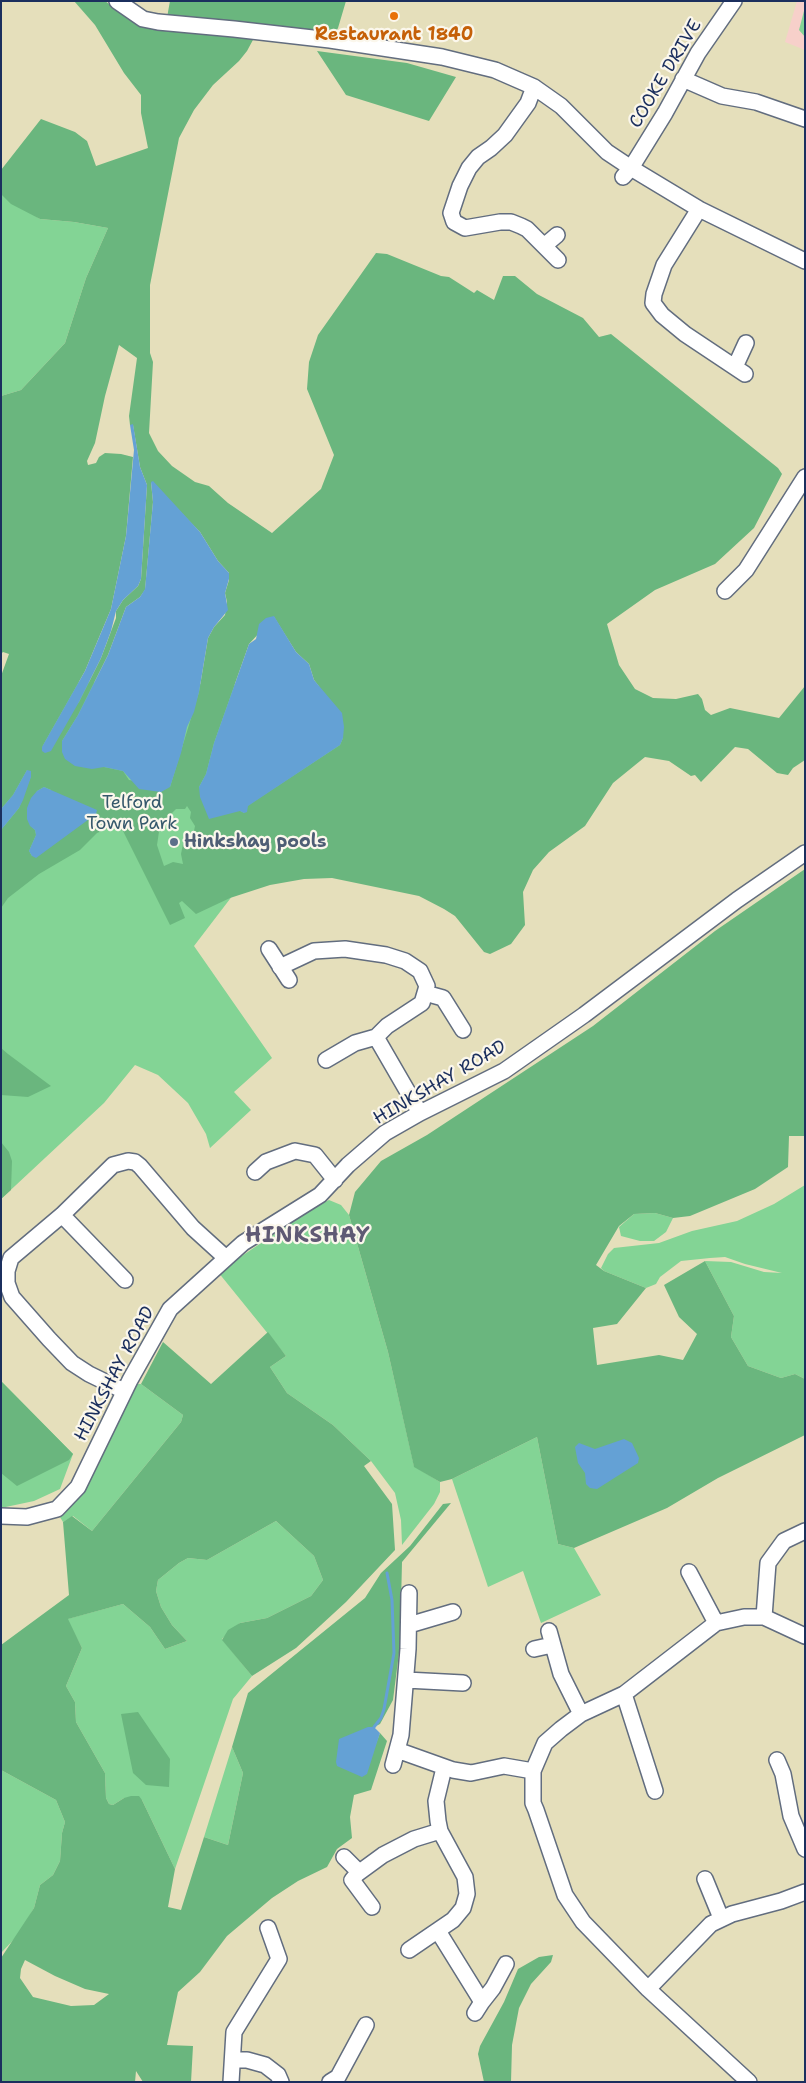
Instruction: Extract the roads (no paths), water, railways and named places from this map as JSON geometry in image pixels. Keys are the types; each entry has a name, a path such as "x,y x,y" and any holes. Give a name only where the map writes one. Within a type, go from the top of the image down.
{"street":[{"path":"117,1 143,19 158,22 330,40 442,57 495,70 534,87 561,106 627,172 805,261"},
{"name":"COOKE DRIVE","path":"627,172 698,53 734,1"},
{"path":"683,78 722,96 756,102 805,119"},
{"path":"534,87 528,103 505,135 478,157 469,168 460,186 451,213 454,222 465,228 500,222 515,223 527,229 558,260"},
{"path":"699,209 664,265 650,304 685,334 740,371 746,343"},
{"path":"544,246 557,235"},
{"path":"726,591 746,570 805,477"},
{"name":"HINKSHAY ROAD","path":"1,1516 27,1517 57,1509 78,1487 124,1391 170,1310 244,1243 320,1195 348,1165 385,1133 420,1113 504,1071 737,900 805,853"},
{"path":"268,949 289,980"},
{"path":"280,967 314,951 331,949 386,954 405,960 420,971 427,986 418,1007 387,1026 376,1037 355,1044 326,1060"},
{"path":"425,994 443,998 463,1030"},
{"path":"376,1037 420,1113"},
{"path":"255,1172 266,1162 295,1151 316,1155 335,1180"},
{"path":"124,1391 89,1374 72,1363 12,1297 7,1283 7,1271 11,1258 62,1215 113,1165 128,1161 135,1162 194,1228 226,1258"},
{"path":"62,1215 125,1280"},
{"path":"764,1617 768,1563 784,1540 805,1531"},
{"path":"689,1572 716,1624"},
{"path":"409,1593 406,1680 401,1735 395,1757 471,1773 504,1766 533,1771"},
{"path":"409,1624 453,1612"},
{"path":"749,2082 648,1989 583,1922 565,1895 533,1803 533,1771 545,1743 581,1714 624,1694 716,1624 744,1617 764,1617 805,1636"},
{"path":"534,1649 551,1638 561,1674 581,1714"},
{"path":"406,1680 455,1677"},
{"path":"624,1694 655,1791"},
{"path":"778,1760 783,1774 791,1816 805,1849"},
{"path":"409,1950 453,1920 463,1908 467,1894 465,1877 440,1831 436,1801 444,1768"},
{"path":"372,1907 352,1880 359,1872 383,1855 414,1839 440,1831"},
{"path":"344,1856 359,1872"},
{"path":"705,1879 721,1918"},
{"path":"648,1989 710,1924 743,1910 781,1902 805,1892"},
{"path":"231,2082 234,2032 279,1959 268,1928"},
{"path":"438,1931 478,2007 493,1988 506,1964"},
{"path":"330,2082 338,2077 366,2024"},
{"path":"232,2060 247,2060 265,2065 278,2075 281,2082"}],"water":[{"path":"133,424 140,467 147,485 141,579 138,586 123,600 116,611 101,658 79,702 51,751 45,753 42,751 42,747 85,671 111,609 126,536 134,450 130,425"},
{"path":"153,481 200,532 218,561 229,573 225,593 228,610 214,627 208,638 194,712 187,727 170,787 161,792 139,789 123,771 104,767 92,769 75,766 65,759 62,752 62,741 78,715 108,655 126,607 140,597 145,589 153,502 151,482"},
{"path":"274,616 296,652 309,664 314,680 342,713 343,738 340,745 248,806 247,812 240,811 209,819 200,797 199,787 206,774 214,743 249,644 256,639 259,624 266,618"},
{"path":"27,770 31,771 31,777 23,800 19,808 1,830 1,809 13,795"},
{"path":"44,787 97,810 96,814 36,858 29,851 36,835 35,830 30,826 27,819 27,808 31,798"},
{"path":"624,1439 632,1443 639,1458 638,1463 597,1489 590,1488 586,1484 585,1473 578,1463 575,1447 579,1443 595,1449"},
{"path":"368,1727 374,1727 380,1733 367,1774 362,1777 337,1766 336,1762 339,1739"}],"waterway":[{"path":"374,1727 381,1718 384,1709 394,1653 392,1600 387,1573"}],"place":[{"name":"Restaurant 1840","path":"394,16"},
{"name":"Hinkshay pools","path":"174,842"}],"district":[{"name":"HINKSHAY","path":"308,1236"}],"park label":[{"name":"Telford Town Park","path":"132,813"}]}
